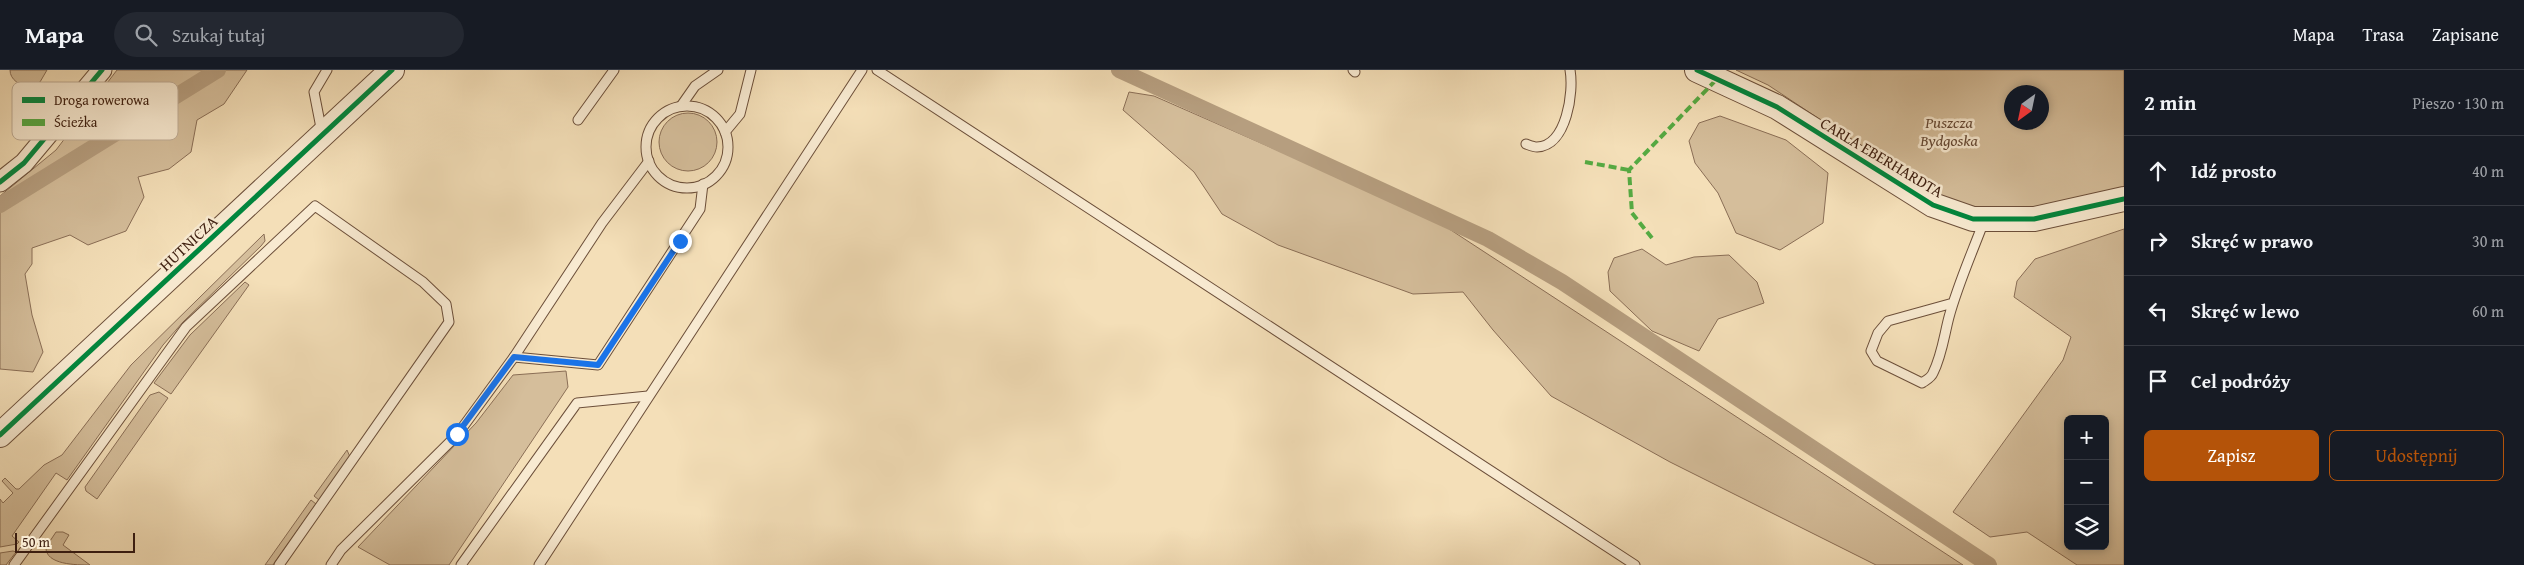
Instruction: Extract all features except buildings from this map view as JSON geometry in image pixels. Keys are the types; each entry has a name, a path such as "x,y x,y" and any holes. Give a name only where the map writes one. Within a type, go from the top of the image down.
{"street":[{"path":"92,82 102,70"},
{"name":"HUTNICZA","path":"0,434 392,70"},
{"name":"CARLA EBERHARDTA","path":"1697,70 1777,106 1933,205 1973,219 2034,219 2124,199"},
{"path":"0,182 24,163 43,140"}],"lane":[{"path":"322,135 314,92 327,70"},
{"path":"578,120 614,70"},
{"path":"681,106 695,86 718,70"},
{"path":"725,132 740,114 751,70"},
{"path":"538,565 862,70"},
{"path":"877,70 1636,565"},
{"path":"1526,144 1537,147 1549,143 1558,134 1568,113 1572,95 1570,70"},
{"path":"681,106 694,106 707,111 718,120 725,132 728,145 726,159 720,172 703,184 683,188 670,184 659,177 649,161 646,141 650,128 668,110 681,106"},
{"path":"331,565 341,550 457,434 514,357 602,222 649,161"},
{"path":"514,357 598,365 700,209 703,184"},
{"path":"14,565 186,327 315,206 423,282 446,304 449,322 279,565"},
{"path":"1953,303 1888,322 1872,342 1870,351 1877,361 1922,383 1932,376 1940,356 1953,303 1985,219"},
{"path":"461,565 577,402 648,396"}],"green space":[{"path":"10,70 47,70 40,82 17,82 10,74"},
{"path":"117,70 247,70 224,104 197,120 191,152 169,169 138,177 144,197 126,231 88,245 70,235 32,248 32,264 25,274 32,315 43,352 33,372 0,369 0,196 56,150 64,140 178,140 178,82 108,82"},
{"name":"Puszcza Bydgoska","path":"1736,70 2124,70 2124,188 2021,219 1943,201 1768,85"},
{"path":"1129,92 1154,96 1434,219 1963,565 1876,565 1670,462 1551,396 1493,330 1463,292 1413,294 1278,245 1222,214 1194,172 1123,110"},
{"path":"682,113 694,113 709,121 717,136 717,148 709,163 694,171 682,171 667,163 659,148 659,136 667,121"},
{"path":"1720,116 1786,140 1828,173 1823,223 1780,250 1736,233 1718,193 1695,163 1689,141 1699,123"},
{"path":"2124,229 2124,565 2077,565 2027,532 1990,537 1953,512 2063,360 2071,337 2014,297 2017,281 2035,259"},
{"path":"264,234 265,241 261,246 183,322 163,345 67,480 56,473 12,536 19,542 0,547 0,499 3,503 13,493 2,481 5,478 16,489 19,489 44,465 62,455 131,365"},
{"path":"1642,249 1666,265 1694,257 1729,255 1757,282 1764,303 1718,319 1699,351 1652,331 1610,291 1608,272 1614,258"},
{"path":"245,282 249,285 171,394 154,383 190,335"},
{"path":"566,371 568,387 449,565 390,565 358,547 476,423 513,375"},
{"path":"159,392 168,398 97,499 86,491 85,487 150,395"},
{"path":"347,450 350,457 319,500 314,496"},
{"path":"311,500 316,504 273,565 265,565"},
{"path":"56,532 63,532 69,535 63,545 90,565 63,563 51,557 47,553 46,547"},
{"path":"16,552 6,565 0,565 0,553"}],"waterway":[{"path":"178,95 218,70"},
{"path":"1119,70 1488,239 1562,282 1989,565"},
{"path":"0,205 105,140"}],"marked path":[{"path":"1652,238 1632,213 1629,170 1717,79"},
{"path":"1585,162 1629,170"}],"cycle path":[{"path":"92,82 102,70"},
{"path":"0,435 392,70"},
{"path":"1697,70 1777,107 1933,205 1973,219 2034,219 2124,199"},
{"path":"0,182 24,163 43,140"}],"route":[{"path":"457,434 514,357 598,365 680,241"}]}
